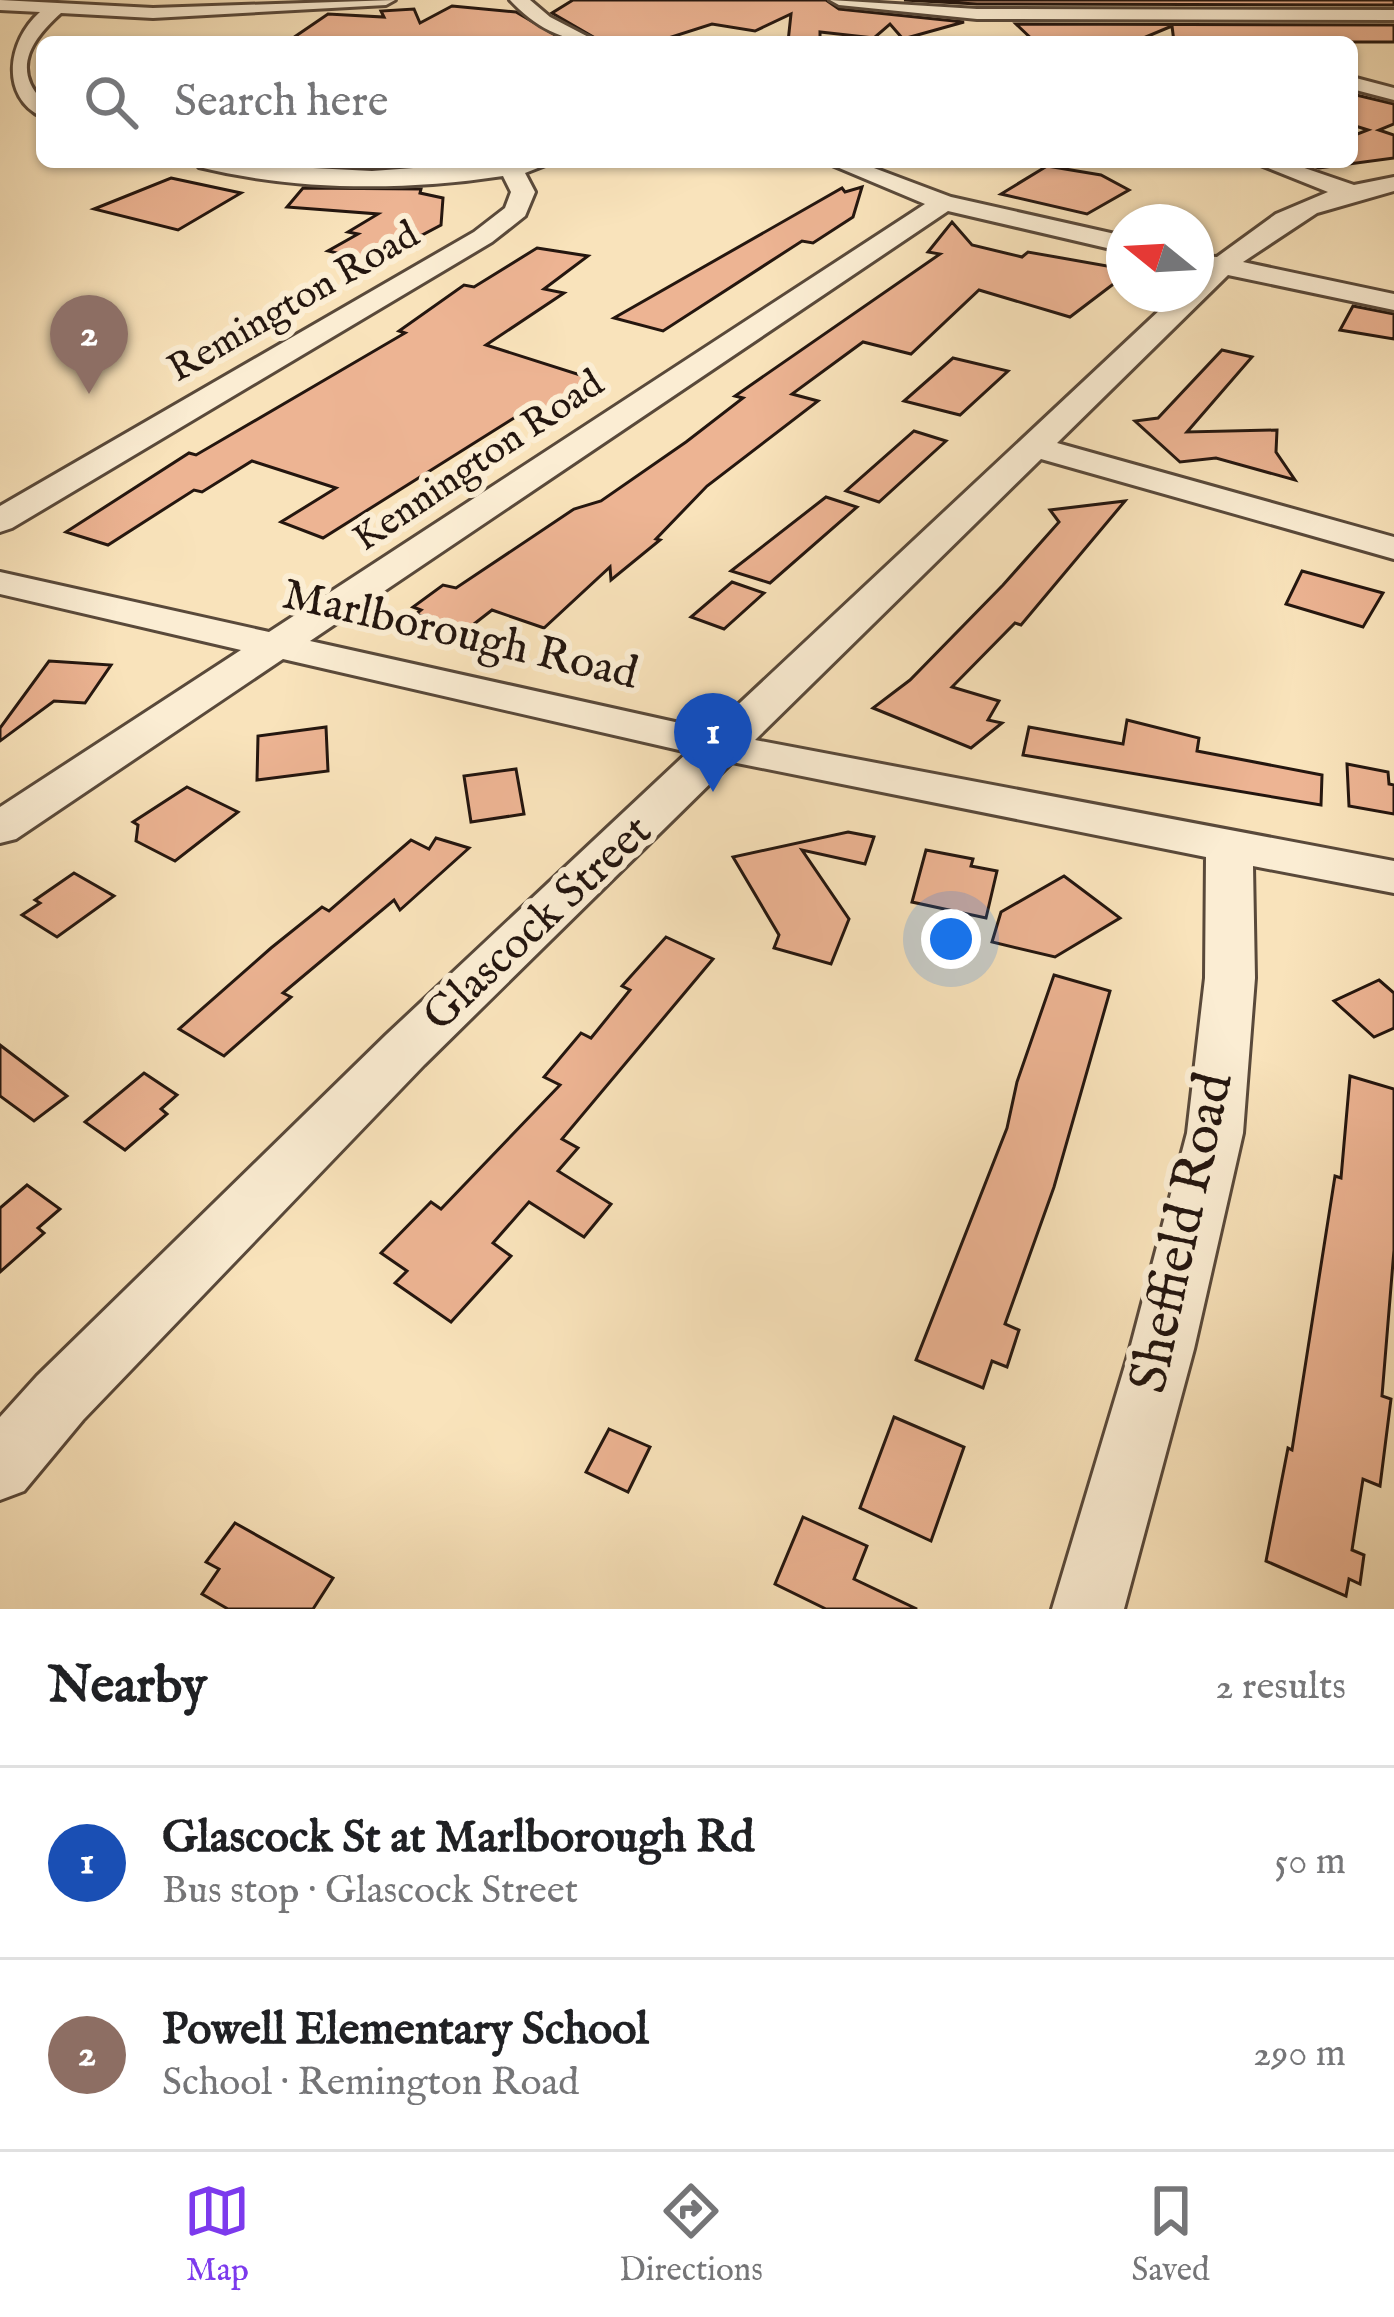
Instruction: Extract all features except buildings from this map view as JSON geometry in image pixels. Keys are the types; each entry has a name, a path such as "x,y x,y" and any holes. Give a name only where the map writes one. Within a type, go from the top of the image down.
{"street":[{"path":"0,5 153,14 386,0"},
{"path":"519,0 544,21 576,36"},
{"path":"839,0 982,22 1195,14 1394,15"},
{"path":"268,9 277,28"},
{"path":"36,106 16,90 3,69 24,33 54,10"},
{"path":"1195,14 1221,36"},
{"path":"1358,84 1394,94"},
{"path":"244,168 356,180 452,176 495,168"},
{"name":"Remington Road","path":"0,521 483,237 516,211 523,192 512,168"},
{"path":"853,168 944,203 1106,240"},
{"path":"1282,168 1352,192"},
{"name":"Glascock Street","path":"1214,268 1254,235 1352,192 1394,184"},
{"name":"Kennington Road","path":"0,828 944,203"},
{"path":"1214,280 1394,302"},
{"name":"Glascock Street","path":"0,1466 60,1398 405,1051 1036,447 1169,312"},
{"path":"1036,447 1394,548"},
{"name":"Marlborough Road","path":"0,583 725,747 1394,878"},
{"name":"Sheffield Road","path":"1088,1609 1162,1349 1215,1133 1230,978 1229,849"}],"place":[{"name":"Powell Elementary School","path":"89,394"},
{"name":"Glascock St at Marlborough Rd","path":"713,792"}]}
